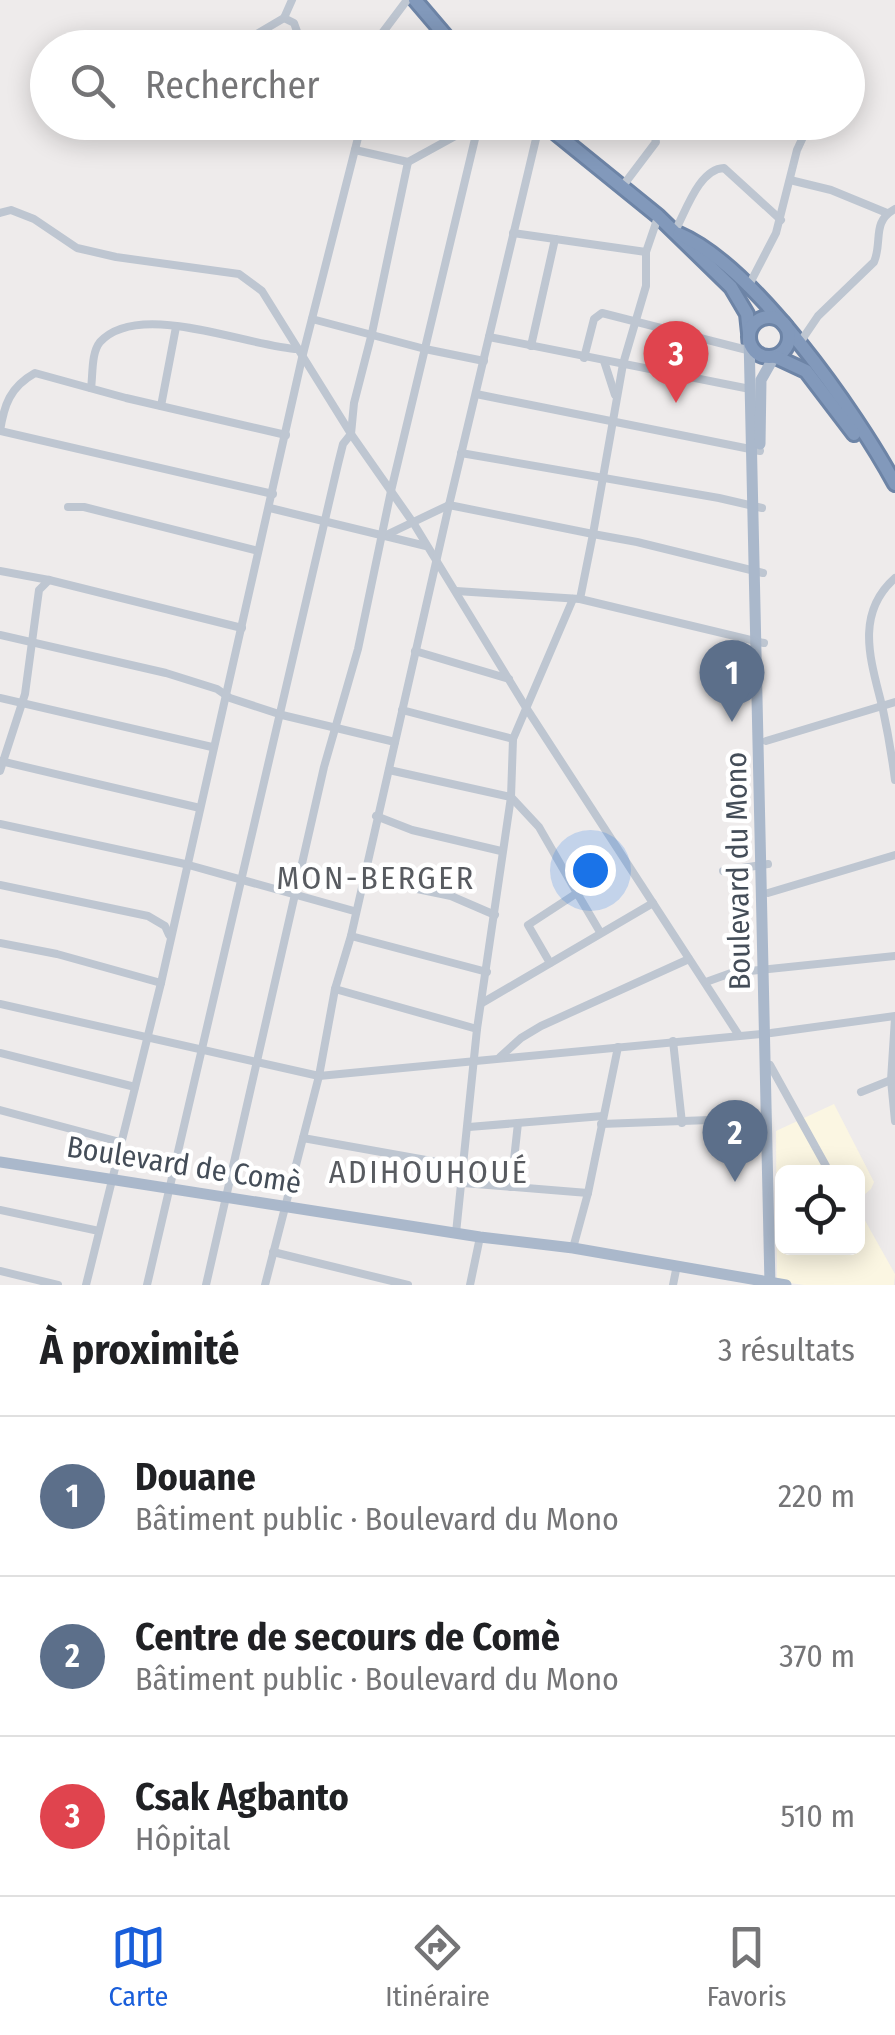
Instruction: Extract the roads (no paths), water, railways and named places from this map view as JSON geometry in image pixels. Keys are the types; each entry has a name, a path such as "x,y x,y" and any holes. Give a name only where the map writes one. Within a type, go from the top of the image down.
{"highway":[{"path":"416,0 441,30"},
{"path":"563,140 677,232 738,296 750,322 750,341 757,353 806,371 895,486"},
{"path":"677,232 748,287 785,324 895,486"},
{"path":"750,341 754,323 764,317 775,317 785,324 790,341 775,357"}],"main road":[{"name":"Boulevard du Mono","path":"750,341 760,572 775,1284"},
{"name":"Boulevard du Mono","path":"756,450 761,380 775,357"},
{"name":"Boulevard du Mono","path":"761,642 766,742 767,970"},
{"name":"Boulevard du Mono","path":"769,1033 766,1118 775,1284"},
{"name":"Boulevard de Comè","path":"0,1162 573,1248 775,1284"}],"street":[{"path":"264,30 284,18 292,0"},
{"path":"384,30 407,0"},
{"path":"284,18 294,22 297,30"},
{"path":"86,1285 270,508 300,354 358,140"},
{"path":"355,150 408,162 448,140"},
{"path":"206,1285 324,767 358,648 391,491 475,140"},
{"path":"265,1285 319,1076 335,989 537,140"},
{"path":"622,187 656,140"},
{"path":"748,287 781,220 804,140"},
{"path":"147,1285 343,444 351,434 354,404 408,162"},
{"path":"677,232 708,174 717,168 724,168 781,220"},
{"path":"790,180 891,211 878,226 874,262 818,316 799,344"},
{"path":"0,213 10,210 34,219 78,248 239,274 262,291 738,1034"},
{"path":"456,1232 477,1029 511,797 513,739 577,600 593,534 623,364 646,286 646,252 658,216"},
{"path":"514,233 646,252"},
{"path":"531,346 555,239"},
{"path":"584,358 598,314 750,341"},
{"path":"312,319 425,350 484,361"},
{"path":"92,388 95,350 106,337 140,325 176,327 300,354"},
{"path":"161,406 176,327"},
{"path":"489,337 750,389"},
{"path":"604,361 616,398"},
{"path":"273,494 0,431 6,402 15,387 29,376 44,374 286,434"},
{"path":"476,394 756,450"},
{"path":"461,453 758,507"},
{"path":"382,537 449,505 636,542 760,572"},
{"path":"68,507 258,550"},
{"path":"270,508 427,546"},
{"path":"0,571 242,628"},
{"path":"895,578 875,604 868,637 870,665 882,706 895,780"},
{"path":"33,579 40,590"},
{"path":"49,580 40,590 23,702 1,764 200,808"},
{"path":"456,591 577,600 761,642"},
{"path":"0,635 166,672 282,716 395,742"},
{"path":"415,651 509,679"},
{"path":"0,698 212,747"},
{"path":"766,742 895,702"},
{"path":"402,710 513,739"},
{"path":"389,770 511,797 540,827 600,932"},
{"path":"376,816 412,830 501,851"},
{"path":"0,824 185,864 354,911"},
{"path":"768,893 895,855"},
{"path":"723,872 764,864"},
{"path":"364,878 451,896 496,915"},
{"path":"0,885 148,916 165,926 169,935"},
{"path":"550,964 528,924 577,892"},
{"path":"482,1003 653,902"},
{"path":"350,936 487,972"},
{"path":"0,943 57,954 160,983"},
{"path":"706,982 731,972 895,956"},
{"path":"500,1057 520,1038 541,1026 689,958"},
{"path":"335,989 477,1029"},
{"path":"0,1004 319,1076 769,1033 895,1017 891,1080 895,1121"},
{"path":"674,1041 682,1123"},
{"path":"573,1248 618,1047"},
{"path":"0,1053 135,1087"},
{"path":"770,1065 825,1165"},
{"path":"861,1092 891,1080"},
{"path":"0,1110 120,1142"},
{"path":"469,1127 766,1118"},
{"path":"512,1187 518,1123"},
{"path":"303,1138 465,1167"},
{"path":"463,1183 588,1193"},
{"path":"0,1210 99,1231"},
{"path":"470,1285 480,1236"},
{"path":"273,1252 408,1285"},
{"path":"673,1285 678,1265"},
{"path":"0,1271 58,1285"}],"place":[{"name":"Csak Agbanto","path":"676,403"},
{"name":"Douane","path":"732,722"},
{"name":"Centre de secours de Comè","path":"735,1182"}],"district":[{"name":"MON-BERGER","path":"376,878"},
{"name":"ADIHOUHOUÉ","path":"429,1172"}]}
